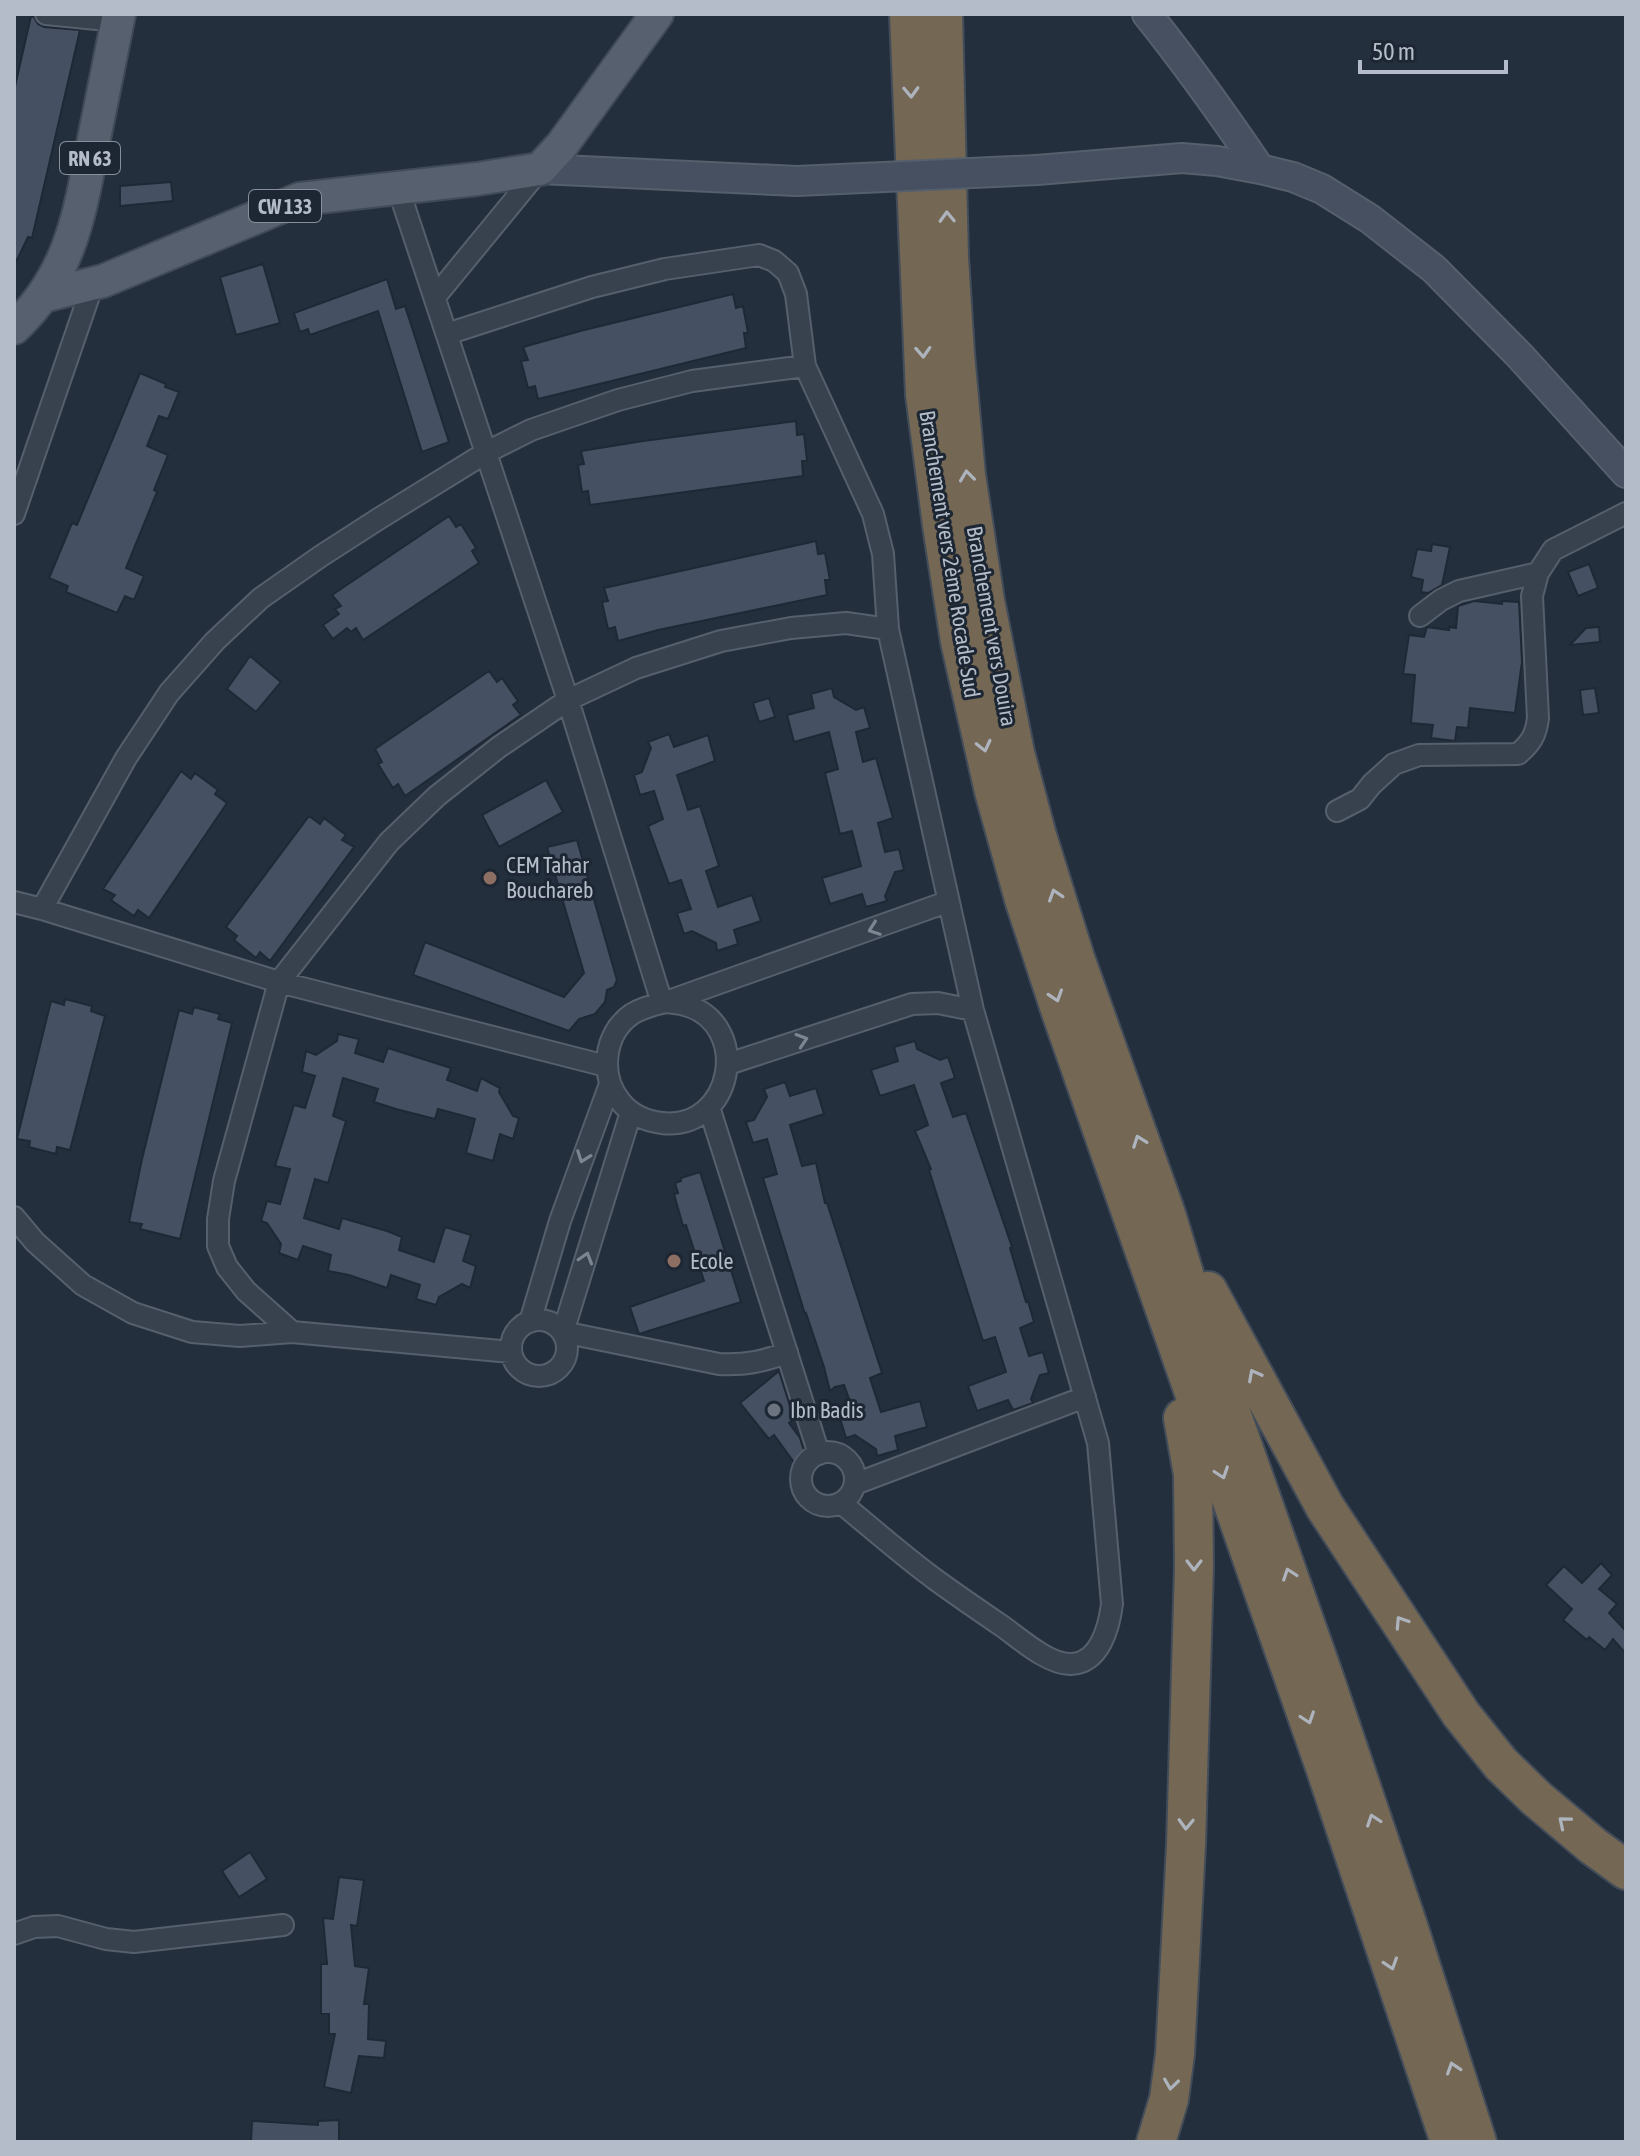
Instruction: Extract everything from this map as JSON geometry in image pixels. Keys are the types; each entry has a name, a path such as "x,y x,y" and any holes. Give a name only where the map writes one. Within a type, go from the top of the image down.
{"highway":[{"name":"Branchement vers 2ème Rocade Sud","path":"909,14 925,394 960,641 994,791 1024,899 1149,1214"},
{"name":"Branchement vers Douira","path":"943,14 949,257 955,354 966,475 985,601 1015,753 1037,836 1080,972 1149,1214"},
{"path":"1149,1214 1325,1507 1461,1714 1501,1764 1536,1798 1626,1870"},
{"path":"1149,1214 1193,1474 1194,1567 1175,2054 1169,2099 1156,2142"},
{"path":"1149,1214 1325,1767 1450,2142"},
{"path":"1149,1214 1194,1307 1279,1547 1408,1926 1477,2142"}],"main road":[{"path":"540,169 562,145 657,14"},
{"path":"1147,14 1186,63 1260,169"},
{"name":"RN 63","path":"14,328 30,313 56,277 74,230 118,18"},
{"name":"CW 133","path":"43,296 98,283 300,199 540,169 797,181 1037,170 1182,158 1217,161 1293,177 1322,189 1370,219 1434,269 1520,356 1626,473"},
{"path":"74,230 98,283"}],"street":[{"path":"46,14 118,18"},
{"path":"435,297 540,169"},
{"path":"398,188 568,700 664,1003"},
{"path":"447,334 592,287 665,269 759,255 774,261 788,273 796,294 805,366 873,514 883,554 888,629 973,1010 1098,1443 1112,1604 1110,1621 1102,1640 1091,1656 1075,1664 1061,1663 1040,1653 934,1579 841,1503"},
{"path":"14,514 98,283"},
{"path":"42,909 126,758 169,693 215,641 261,598 321,556 487,452 531,430 618,400 692,381 805,366"},
{"path":"1337,811 1360,799 1394,764 1419,755 1518,754 1529,745 1538,718 1532,596 1538,573 1553,550 1626,513"},
{"path":"1420,616 1459,591 1538,573"},
{"path":"292,1332 246,1291 227,1267 218,1246 218,1219 224,1181 279,982 389,842 450,786 499,747 568,700 636,668 721,641 791,628 846,623 888,629"},
{"path":"14,902 279,982 608,1075"},
{"path":"530,1322 608,1075 609,1047 617,1029 630,1015 647,1006 664,1003 947,902"},
{"path":"608,1075 618,1100 631,1112 650,1122 671,1124 692,1119 709,1107 725,1079 728,1064 725,1045 716,1027 703,1014 685,1005 664,1003"},
{"path":"728,1064 912,1004 938,1003 973,1010"},
{"path":"709,1107 819,1454"},
{"path":"631,1112 563,1332 567,1341 566,1359 554,1373 536,1377 520,1369 514,1361 511,1352 516,1334 522,1326 539,1320 548,1321 563,1332 719,1364 743,1365 767,1361 787,1352"},
{"path":"14,1217 35,1242 83,1285 133,1313 192,1332 240,1336 292,1332 511,1352"},
{"path":"855,1484 1085,1397"},
{"path":"819,1454 838,1454 852,1465 855,1484 848,1498 841,1503 817,1504 805,1492 802,1483 805,1465 819,1454"},
{"path":"14,1934 34,1927 58,1926 106,1939 134,1942 283,1925"}],"building":[{"path":"31,16 44,27 80,30 32,238 28,237 14,266 14,91"},
{"path":"171,182 173,201 120,206 120,186"},
{"path":"263,264 280,323 236,335 220,277"},
{"path":"387,279 396,309 405,306 449,442 422,452 378,311 310,335 308,329 300,332 294,313"},
{"path":"733,294 736,308 743,306 748,333 744,333 746,348 538,399 535,386 528,388 521,361 528,360 523,347"},
{"path":"140,373 179,392 168,419 159,416 147,446 168,455 154,490 157,492 126,568 144,576 134,600 125,596 117,613 66,592 68,586 49,578 72,523 77,525"},
{"path":"796,421 797,435 804,434 807,461 802,461 803,476 590,505 588,491 582,492 578,465 584,464 581,451"},
{"path":"449,516 456,527 461,524 476,548 472,551 479,563 363,640 356,628 351,632 347,628 333,639 323,625 339,614 335,609 341,606 332,595"},
{"path":"816,541 818,554 825,553 830,580 825,580 827,595 618,641 615,627 608,629 602,602 608,601 604,588"},
{"path":"1432,544 1450,547 1442,585 1428,593 1421,592 1423,580 1411,577 1417,549 1431,551"},
{"path":"1589,564 1598,588 1578,596 1568,572"},
{"path":"1474,601 1519,602 1522,662 1515,713 1470,708 1468,728 1457,727 1455,741 1431,738 1433,725 1411,723 1415,675 1403,674 1409,635 1424,637 1427,627 1456,628 1458,606"},
{"path":"1599,627 1600,642 1570,645 1586,628"},
{"path":"250,656 281,682 256,712 227,689"},
{"path":"489,671 497,682 502,678 518,701 513,705 521,715 405,796 398,784 393,788 378,764 382,762 375,749"},
{"path":"832,688 834,697 856,710 864,707 870,728 856,732 863,762 876,758 893,818 878,823 885,852 899,849 904,870 895,872 885,896 887,901 866,907 862,894 830,904 822,878 861,866 852,831 840,834 825,773 838,769 829,732 794,742 787,715 814,708 811,694"},
{"path":"1595,688 1599,713 1583,715 1580,690"},
{"path":"769,698 775,717 759,722 753,703"},
{"path":"669,734 674,747 708,735 715,761 677,775 688,810 700,806 719,866 706,871 718,907 752,895 761,921 734,930 738,944 717,951 716,943 692,931 684,934 677,913 691,909 681,880 669,884 648,826 663,819 654,791 640,795 634,775 642,772 651,748 648,742"},
{"path":"181,771 191,779 195,773 218,790 215,794 227,803 149,918 138,910 134,916 111,900 115,895 103,889"},
{"path":"546,780 563,812 499,847 482,815"},
{"path":"309,816 320,824 324,818 346,835 342,840 354,847 270,961 260,952 256,958 234,940 237,936 226,927"},
{"path":"577,840 617,980 614,987 607,990 605,1002 595,1014 579,1019 569,1031 413,975 425,942 564,997 584,973 547,847"},
{"path":"65,999 92,1006 91,1011 105,1016 70,1150 57,1147 56,1154 29,1147 30,1141 17,1139 51,1001 64,1005"},
{"path":"194,1007 220,1014 218,1019 232,1023 180,1239 140,1229 142,1224 129,1222 179,1010 192,1014"},
{"path":"338,1034 359,1039 355,1053 383,1062 388,1048 451,1068 447,1080 477,1091 481,1078 500,1088 499,1092 513,1116 519,1118 513,1139 500,1134 493,1161 466,1153 475,1119 438,1109 435,1119 396,1109 374,1102 378,1089 343,1078 333,1116 346,1121 328,1183 315,1179 304,1218 339,1229 342,1218 387,1231 402,1237 399,1250 434,1262 445,1227 471,1235 463,1261 476,1266 470,1288 462,1284 439,1297 436,1305 416,1299 420,1285 391,1275 387,1288 328,1271 331,1255 303,1246 298,1260 279,1253 281,1244 267,1223 261,1221 267,1201 280,1204 290,1169 275,1166 294,1105 305,1108 315,1076 302,1072 306,1051 316,1055 337,1041"},
{"path":"915,1041 917,1049 940,1060 948,1057 955,1078 941,1083 953,1117 966,1113 1034,1322 1020,1328 1029,1356 1043,1352 1049,1373 1040,1375 1031,1399 1033,1403 1013,1410 1008,1400 977,1411 968,1386 1006,1372 995,1337 983,1341 931,1169 915,1131 928,1125 914,1085 880,1096 871,1070 898,1061 894,1047"},
{"path":"785,1082 790,1096 816,1088 824,1114 790,1125 802,1166 816,1163 825,1203 882,1373 870,1378 881,1412 920,1401 927,1427 895,1436 898,1450 877,1456 876,1449 855,1435 846,1438 840,1418 854,1413 844,1385 830,1391 763,1178 777,1174 767,1139 753,1143 746,1122 754,1120 767,1097 764,1089"},
{"path":"700,1172 741,1302 639,1334 630,1307 704,1281 674,1194 678,1193 675,1183"},
{"path":"779,1371 794,1419 789,1423 800,1438 806,1457 796,1465 774,1435 769,1439 740,1403"},
{"path":"1601,1563 1612,1575 1599,1589 1617,1604 1609,1613 1626,1631 1626,1654 1613,1639 1605,1650 1563,1620 1572,1609 1546,1585 1564,1566 1582,1583"},
{"path":"250,1852 267,1879 239,1897 222,1871"},
{"path":"339,1877 364,1880 357,1926 351,1925 355,1966 369,1968 364,2004 369,2004 368,2039 386,2041 384,2058 359,2056 351,2093 324,2087 335,2034 329,2034 329,2014 321,2014 321,1964 327,1964 323,1918 333,1919"},
{"path":"339,2120 339,2142 251,2142 252,2121 318,2125 318,2121"}],"place":[{"name":"CEM Tahar Bouchareb","path":"490,878"},
{"name":"Ecole","path":"674,1261"},
{"name":"Ibn Badis","path":"774,1410"}]}
